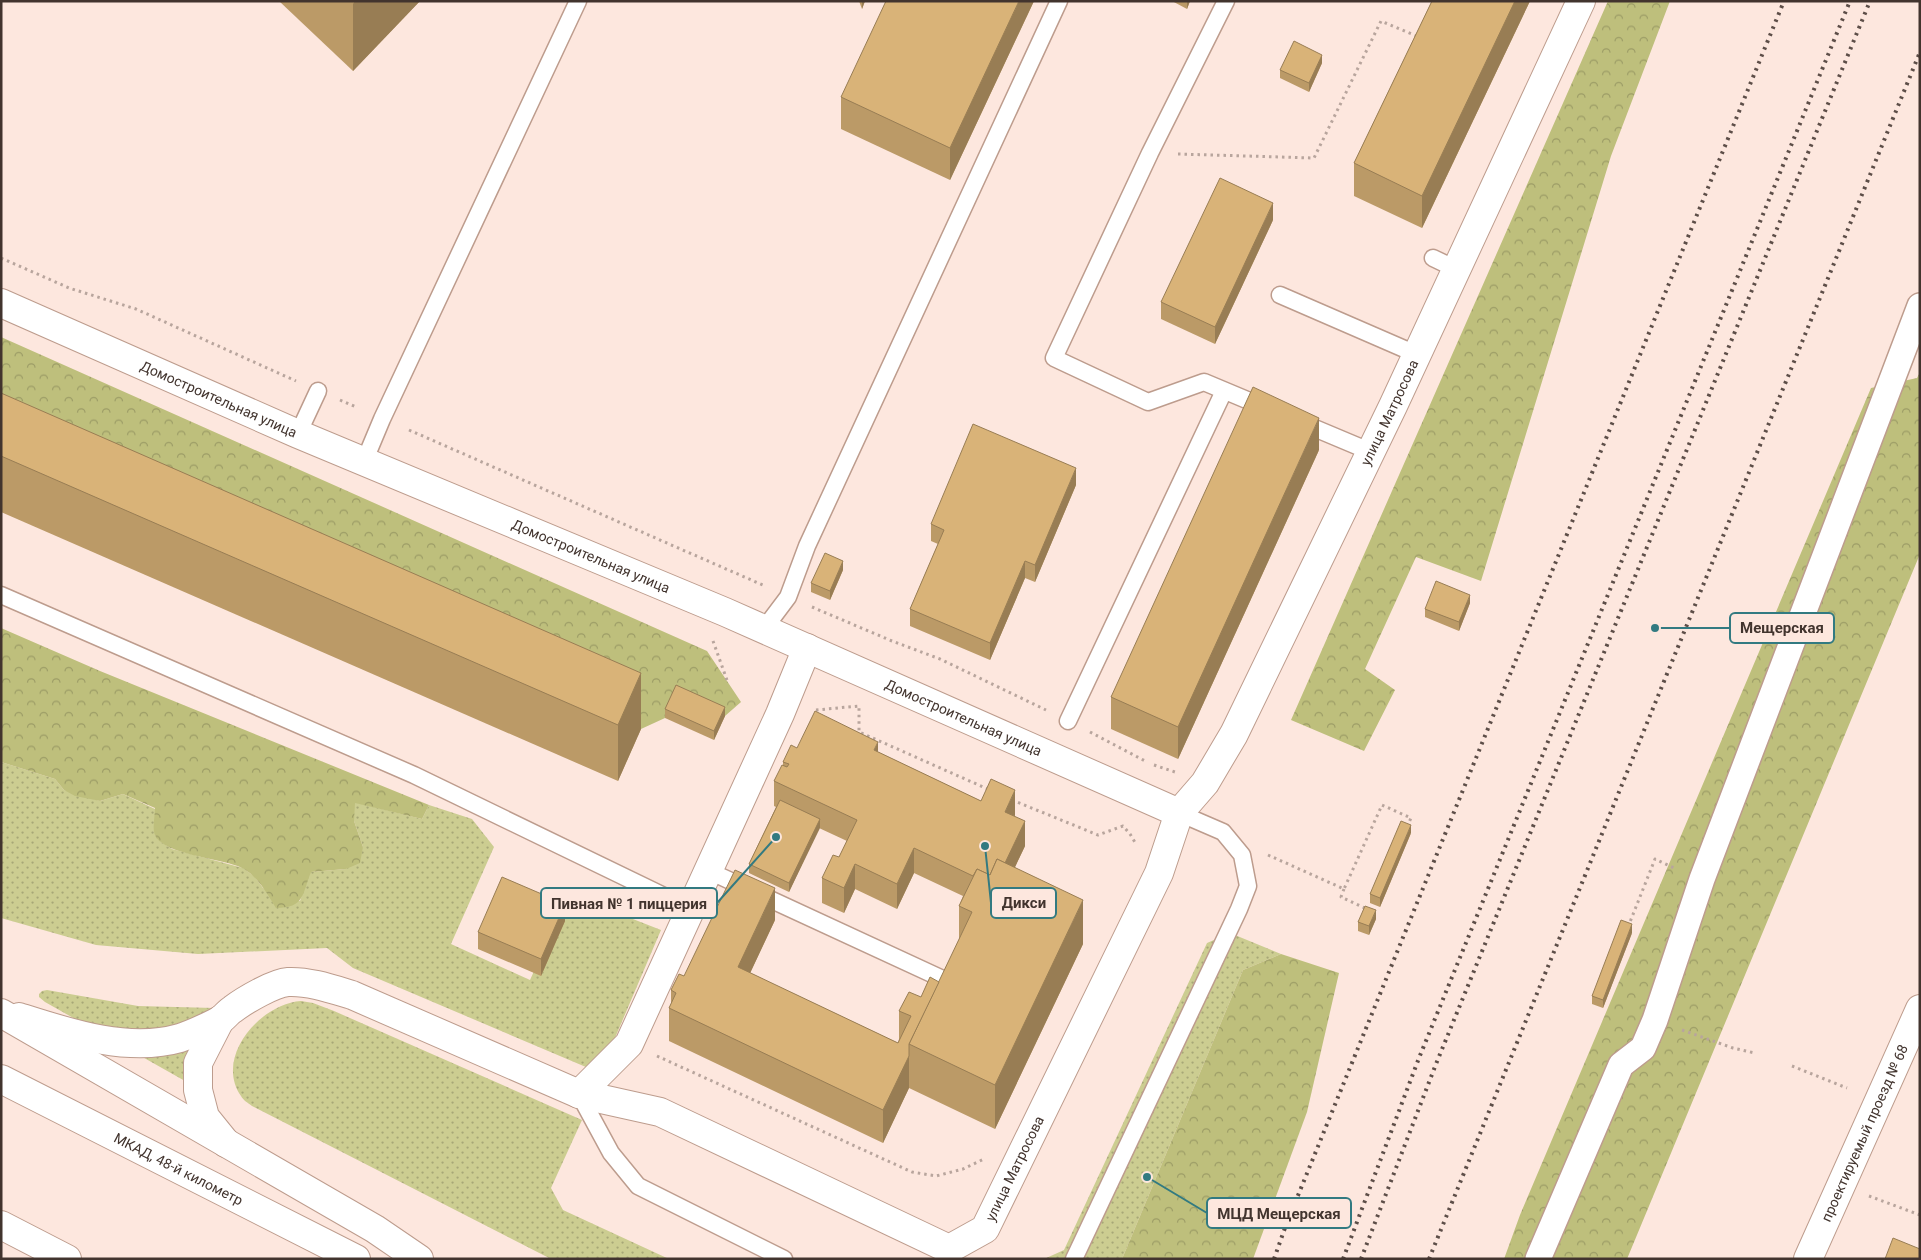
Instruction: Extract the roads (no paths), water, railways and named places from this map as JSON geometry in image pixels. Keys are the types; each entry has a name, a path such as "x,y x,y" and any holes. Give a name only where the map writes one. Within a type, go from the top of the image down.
{"main road":[{"name":"улица Матросова","path":"220,1020 233,1009 258,994 287,982 322,986 352,995 579,1094 660,1112 957,1254 985,1228 1159,873 1179,813 1205,783 1234,734 1416,354 1444,264 1581,1"},
{"name":"Домостроительная улица","path":"1,303 298,434 808,648 1179,813"},
{"path":"579,1094 629,1044 780,714 808,648"},
{"name":"проектируемый проезд № 68","path":"1808,1259 1913,1044 1920,1009"},
{"path":"1,1012 63,1031 146,1044 180,1038 220,1020"},
{"path":"1,1012 375,1229 419,1259"},
{"path":"220,1020 198,1063 198,1090 205,1117 226,1143"},
{"name":"МКАД, 48-й километр","path":"1,1078 356,1259"},
{"path":"1,1225 67,1259"}],"street":[{"path":"1538,1259 1621,1065 1643,1048 1655,1020 1702,879 1920,306"}],"lane":[{"path":"364,462 386,410 578,1"},
{"path":"764,629 788,596 807,546 1059,1"},
{"path":"1226,1 1150,153 1054,358 1148,402 1204,382 1369,451"},
{"path":"1280,295 1416,354"},
{"path":"298,434 318,391"},
{"path":"1068,721 1224,391"},
{"path":"1,595 414,775 668,898 692,907"},
{"path":"1074,1259 1223,944 1248,886 1242,855 1222,832 1179,813"},
{"path":"709,871 947,981"},
{"path":"579,1094 611,1153 638,1186 784,1259"}],"railway":[{"path":"1274,1259 1286,1225 1784,1"},
{"path":"1343,1259 1419,1058 1850,1"},
{"path":"1361,1259 1436,1064 1870,1"},
{"path":"1429,1259 1920,52"}],"place":[{"name":"Мещерская","path":"1655,628"},
{"name":"Пивная № 1 пиццерия","path":"776,837"},
{"name":"Дикси","path":"985,846"},
{"name":"МЦД Мещерская","path":"1147,1177"}]}
